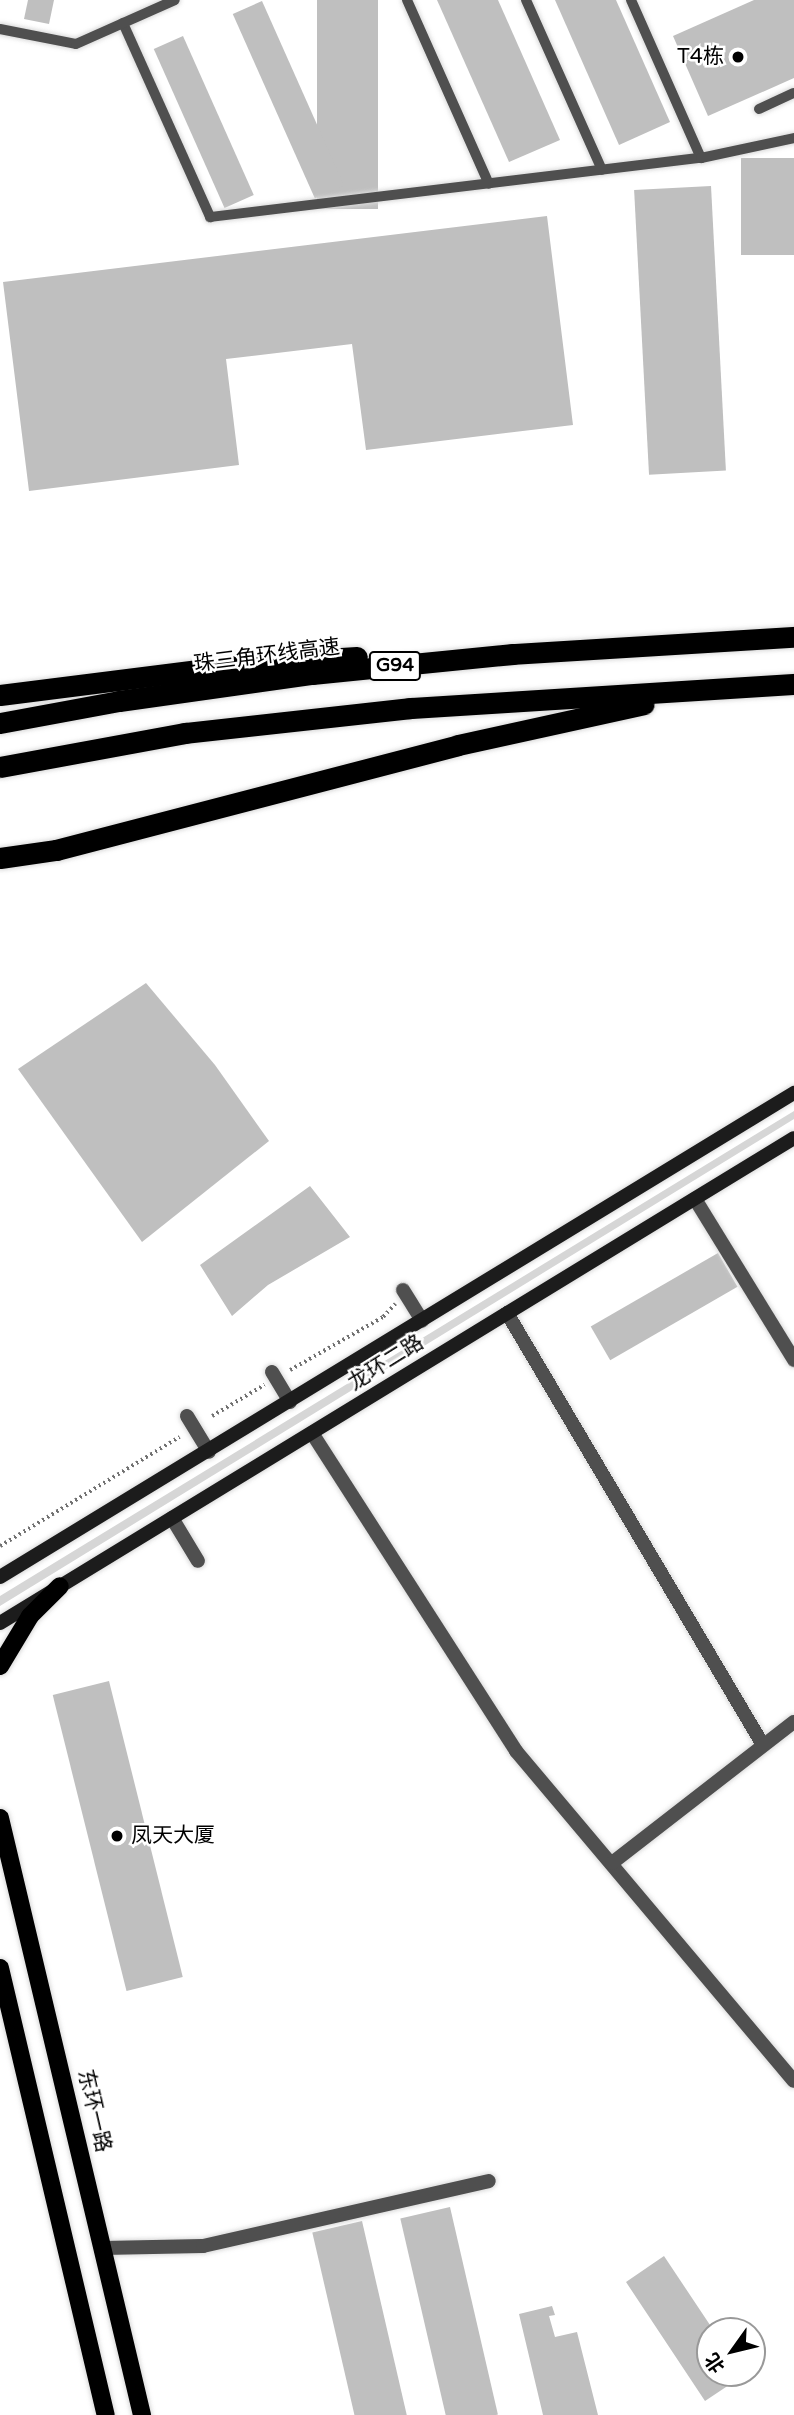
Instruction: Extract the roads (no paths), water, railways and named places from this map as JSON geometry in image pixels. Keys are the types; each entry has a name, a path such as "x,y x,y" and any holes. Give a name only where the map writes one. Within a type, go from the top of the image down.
{"highway":[{"name":"珠三角环线高速","path":"0,723 119,701 312,674 513,654 794,637"},
{"path":"0,695 308,658 513,654"},
{"name":"G94","path":"0,767 185,733 410,708 794,684"},
{"path":"0,858 56,850 458,745 714,689"}],"main road":[{"name":"龙环二路","path":"0,1577 794,1093"},
{"name":"龙环二路","path":"0,1623 794,1138"},
{"path":"0,1666 30,1616 60,1586"},
{"name":"东环一路","path":"0,1818 142,2415"},
{"path":"0,1968 106,2415"}],"street":[{"path":"695,1199 794,1360"},
{"path":"399,1297 422,1321"},
{"path":"507,1313 763,1745"},
{"path":"274,1376 290,1402"},
{"path":"187,1416 209,1452"},
{"path":"312,1433 516,1751 794,2081"},
{"path":"172,1518 198,1561"},
{"path":"612,1863 794,1722"},
{"path":"103,2248 203,2246 489,2181"}],"lane":[{"path":"0,29 76,44 175,0"},
{"path":"407,0 489,184"},
{"path":"526,0 602,170"},
{"path":"631,0 701,158"},
{"path":"123,23 210,218 701,158 794,138"},
{"path":"759,109 794,93"}],"place":[{"name":"T4栋","path":"738,57"},
{"name":"凤天大厦","path":"117,1836"}]}
